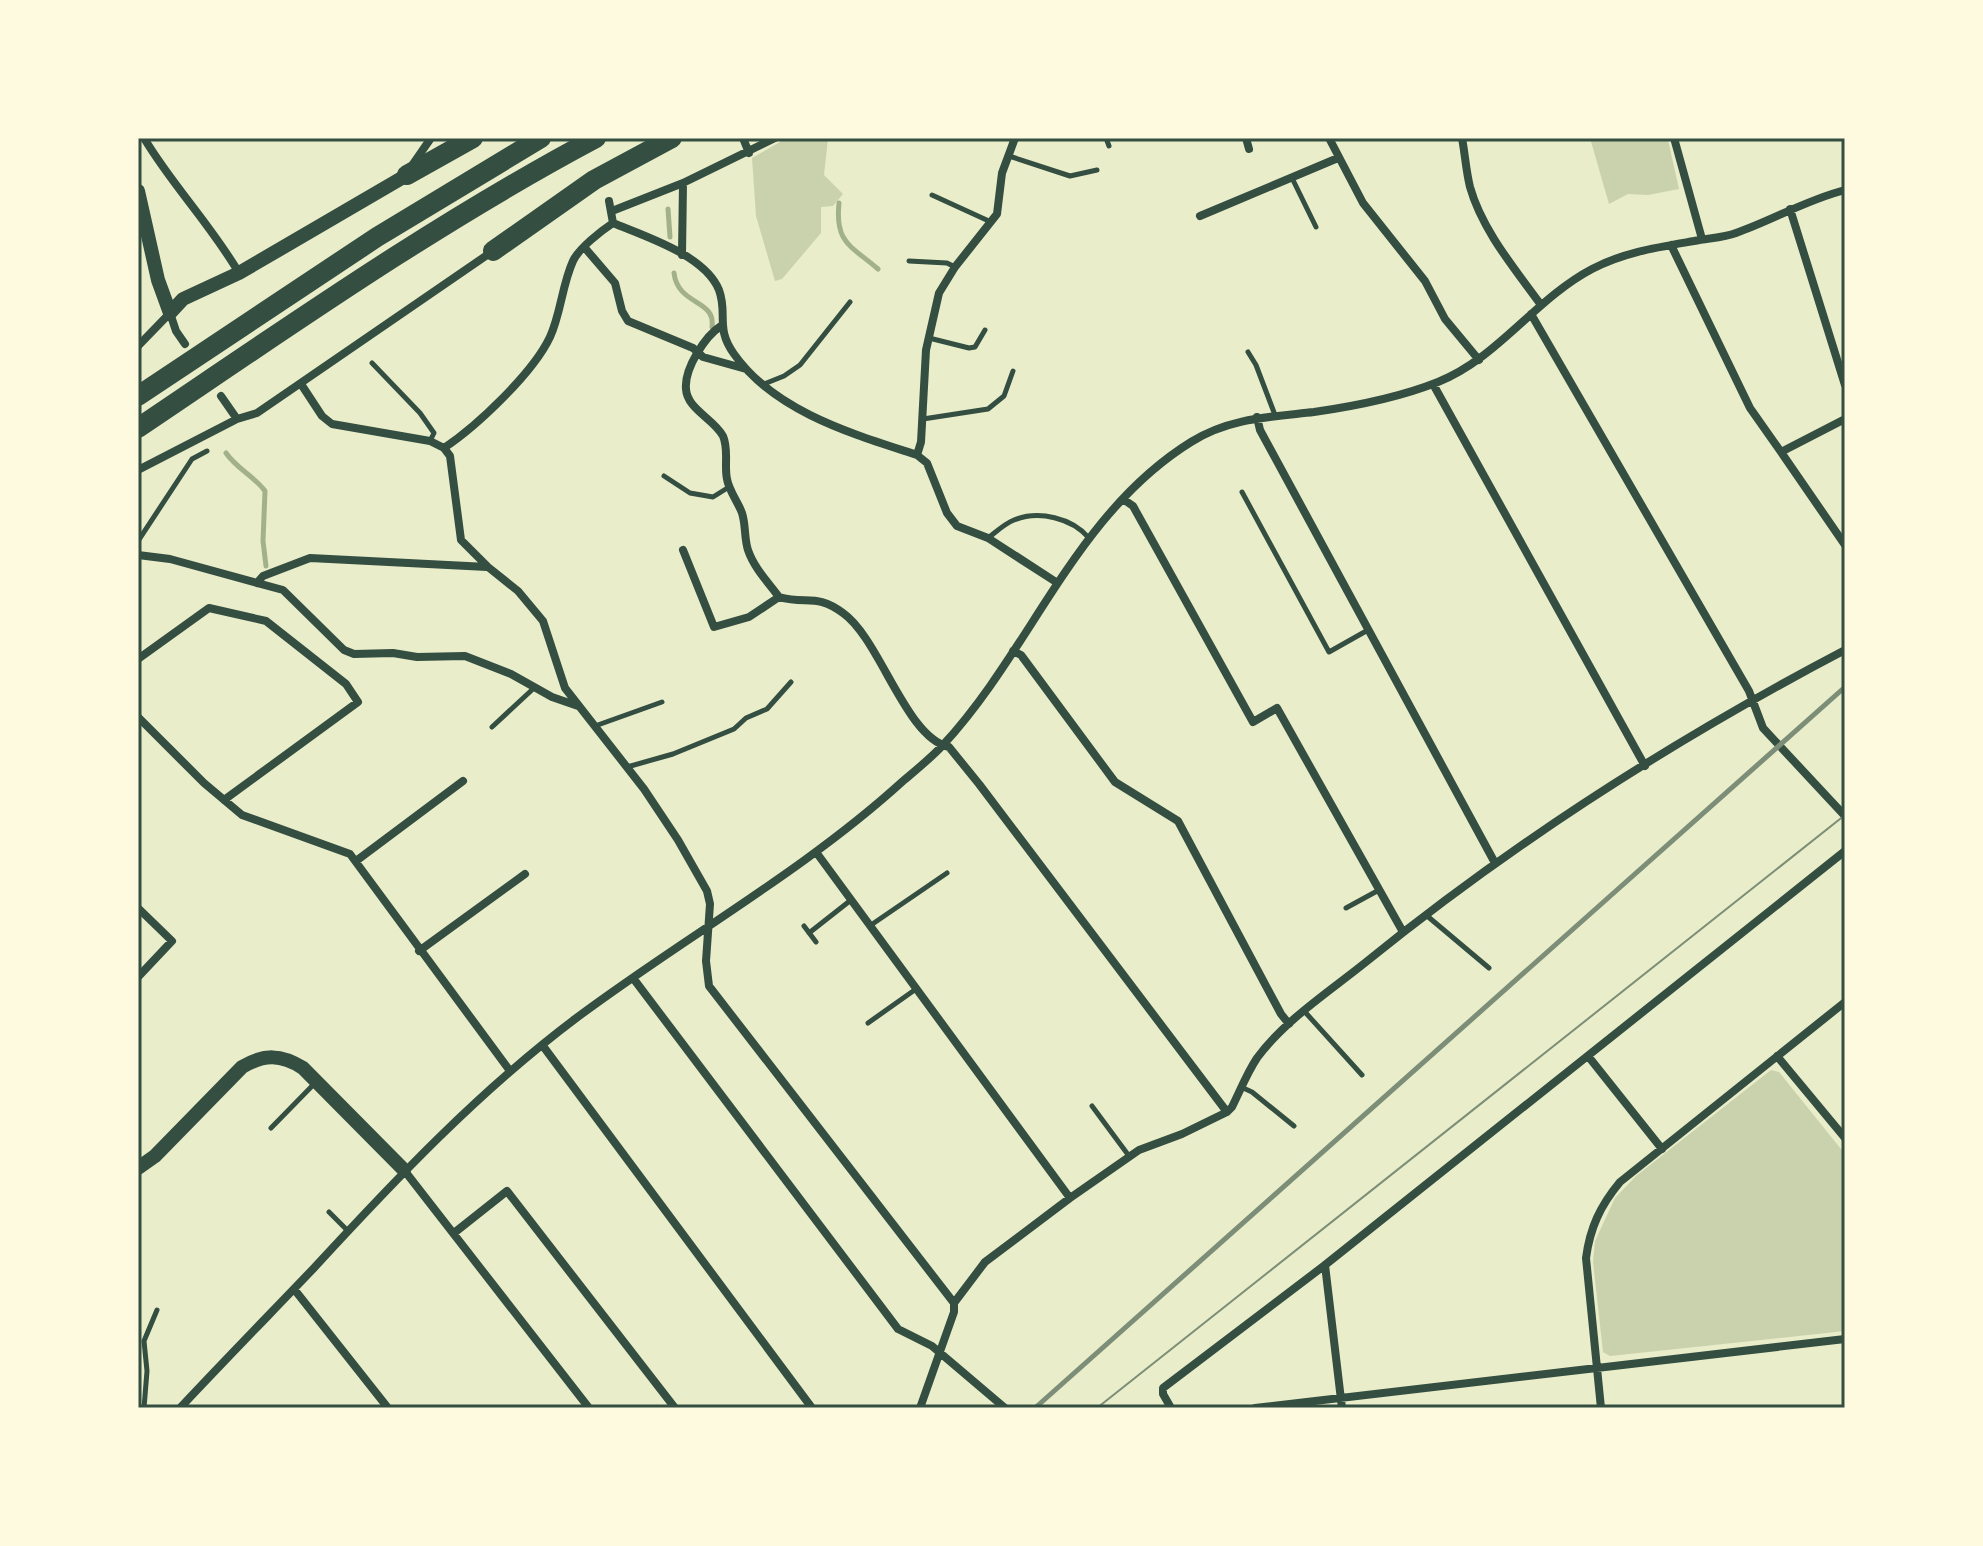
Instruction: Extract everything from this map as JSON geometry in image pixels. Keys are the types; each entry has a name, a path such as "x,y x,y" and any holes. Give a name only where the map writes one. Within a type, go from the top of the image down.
{"highway":[{"path":"407,175 473,138"},
{"path":"138,396 377,237 541,138"},
{"path":"138,428 414,244 596,138"},
{"path":"493,251 594,180 672,138"}],"street":[{"path":"144,138 239,273"},
{"path":"743,138 749,153"},
{"path":"612,211 683,183 775,138"},
{"path":"917,455 928,337 939,293 955,267 997,214 1002,173 1015,138"},
{"path":"1246,138 1249,149"},
{"path":"1329,138 1363,203 1425,281 1445,319 1479,360"},
{"path":"1462,138 1476,203 1500,247 1541,305"},
{"path":"1674,138 1702,239"},
{"path":"138,346 183,299 239,273 407,175 427,139"},
{"path":"1200,216 1338,158"},
{"path":"682,255 683,183"},
{"path":"184,1407 404,1170 510,1071 573,1020 816,852 874,808 942,746 1013,651 1056,582 1089,538 1123,499 1167,459 1193,440 1221,426 1257,417 1366,403 1433,384 1479,360 1541,305 1592,269 1625,254 1733,234 1790,209 1845,190"},
{"path":"138,191 158,280 176,331 185,344"},
{"path":"609,201 613,223"},
{"path":"1790,209 1845,385"},
{"path":"613,223 645,235 682,255 710,277 718,289 722,305 721,326 725,341 747,369 764,384 827,425 917,455 927,463 947,513 957,526 988,538 1056,582"},
{"path":"444,448 470,431 541,352 555,326 574,258 597,234 613,223"},
{"path":"1671,245 1750,408 1845,545"},
{"path":"585,248 615,283 622,311 628,321 693,348 703,357 747,369"},
{"path":"138,470 237,419 257,413 493,251"},
{"path":"1531,314 1749,691 1763,728 1845,816"},
{"path":"721,326 712,331 699,353 686,378 685,389 688,400 722,434 726,443 727,480 741,511 747,548 779,597"},
{"path":"301,384 322,416 332,424 430,441 444,448 450,456 461,540 518,591 543,621 565,688 627,767 678,840 707,891 710,904 706,961 709,986 954,1303"},
{"path":"1433,384 1645,766"},
{"path":"221,396 237,419"},
{"path":"1257,417 1260,430 1495,863"},
{"path":"1781,452 1845,419"},
{"path":"1123,499 1133,506 1253,722 1277,708 1403,932"},
{"path":"683,550 714,627 749,617 779,597 824,600 847,615 862,631 904,705 942,746 949,747 979,784 1227,1112"},
{"path":"138,555 170,559 283,590 344,650 354,654 381,652 417,657 465,656 579,706"},
{"path":"257,583 263,576 310,558 488,567"},
{"path":"138,659 209,608 230,612 266,621 346,684 358,702 224,800"},
{"path":"920,1408 954,1312 954,1303 985,1262 1129,1156 1227,1112 1257,1058 1289,1024 1495,863 1645,766 1752,701 1845,650"},
{"path":"1013,651 1029,665 1115,782 1178,821 1289,1024"},
{"path":"138,717 242,815 350,854 510,1071"},
{"path":"356,861 463,781"},
{"path":"1171,1408 1163,1388 1325,1265 1845,851"},
{"path":"816,852 1070,1198"},
{"path":"419,951 525,874"},
{"path":"138,908 172,941 138,977"},
{"path":"633,978 898,1329 932,1346 1005,1408"},
{"path":"1601,1408 1586,1258 1589,1233 1607,1197 1620,1182 1845,1002"},
{"path":"543,1046 812,1408"},
{"path":"138,1168 155,1156 242,1067 256,1059 273,1056 288,1059 303,1068 404,1170 589,1408"},
{"path":"1588,1056 1662,1149"},
{"path":"1777,1056 1845,1138"},
{"path":"454,1233 507,1191 675,1408"},
{"path":"1325,1265 1341,1403"},
{"path":"294,1289 388,1408"},
{"path":"1255,1408 1341,1403 1845,1339"}],"lane":[{"path":"1106,138 1109,146"},
{"path":"1008,156 1070,176 1097,170"},
{"path":"1292,177 1316,227"},
{"path":"932,195 991,222"},
{"path":"909,261 947,263 955,267"},
{"path":"764,384 800,365 850,302"},
{"path":"928,337 969,348 975,347 985,330"},
{"path":"1248,352 1275,415"},
{"path":"372,363 420,413 434,433 430,441"},
{"path":"922,420 988,409 1004,396 1013,371"},
{"path":"138,541 192,459 207,451"},
{"path":"664,476 690,493 713,497 729,486"},
{"path":"1242,492 1329,652 1369,630"},
{"path":"988,538 1013,520 1041,516 1059,518 1081,529 1089,538"},
{"path":"627,767 673,754 734,729 746,718 767,709 791,682"},
{"path":"492,727 534,688"},
{"path":"595,726 662,702"},
{"path":"871,925 947,873"},
{"path":"1346,908 1379,890"},
{"path":"809,933 852,900"},
{"path":"1426,915 1489,968"},
{"path":"804,926 816,942"},
{"path":"868,1023 917,989"},
{"path":"1305,1012 1362,1075"},
{"path":"271,1128 316,1081"},
{"path":"1241,1087 1252,1092 1294,1126"},
{"path":"1092,1106 1129,1156"},
{"path":"329,1212 348,1231"},
{"path":"144,1408 147,1371 144,1341 157,1310"}],"green space":[{"path":"787,138 828,138 824,175 843,194 833,206 821,207 821,233 782,279 775,281 756,216 752,158"},
{"path":"1590,138 1668,140 1679,189 1648,195 1628,194 1609,204"},
{"path":"1771,1070 1779,1072 1845,1154 1845,1331 1610,1356 1603,1352 1593,1262 1595,1241 1615,1198 1636,1176"}],"waterway":[{"path":"839,203 839,227 846,242 878,269"},
{"path":"668,209 670,237"},
{"path":"674,273 682,291 708,311 712,327"},
{"path":"226,453 265,491 263,541 266,566"}],"tram line":[{"path":"1097,1408 1845,815"}],"railway":[{"path":"1035,1408 1845,687"}]}
